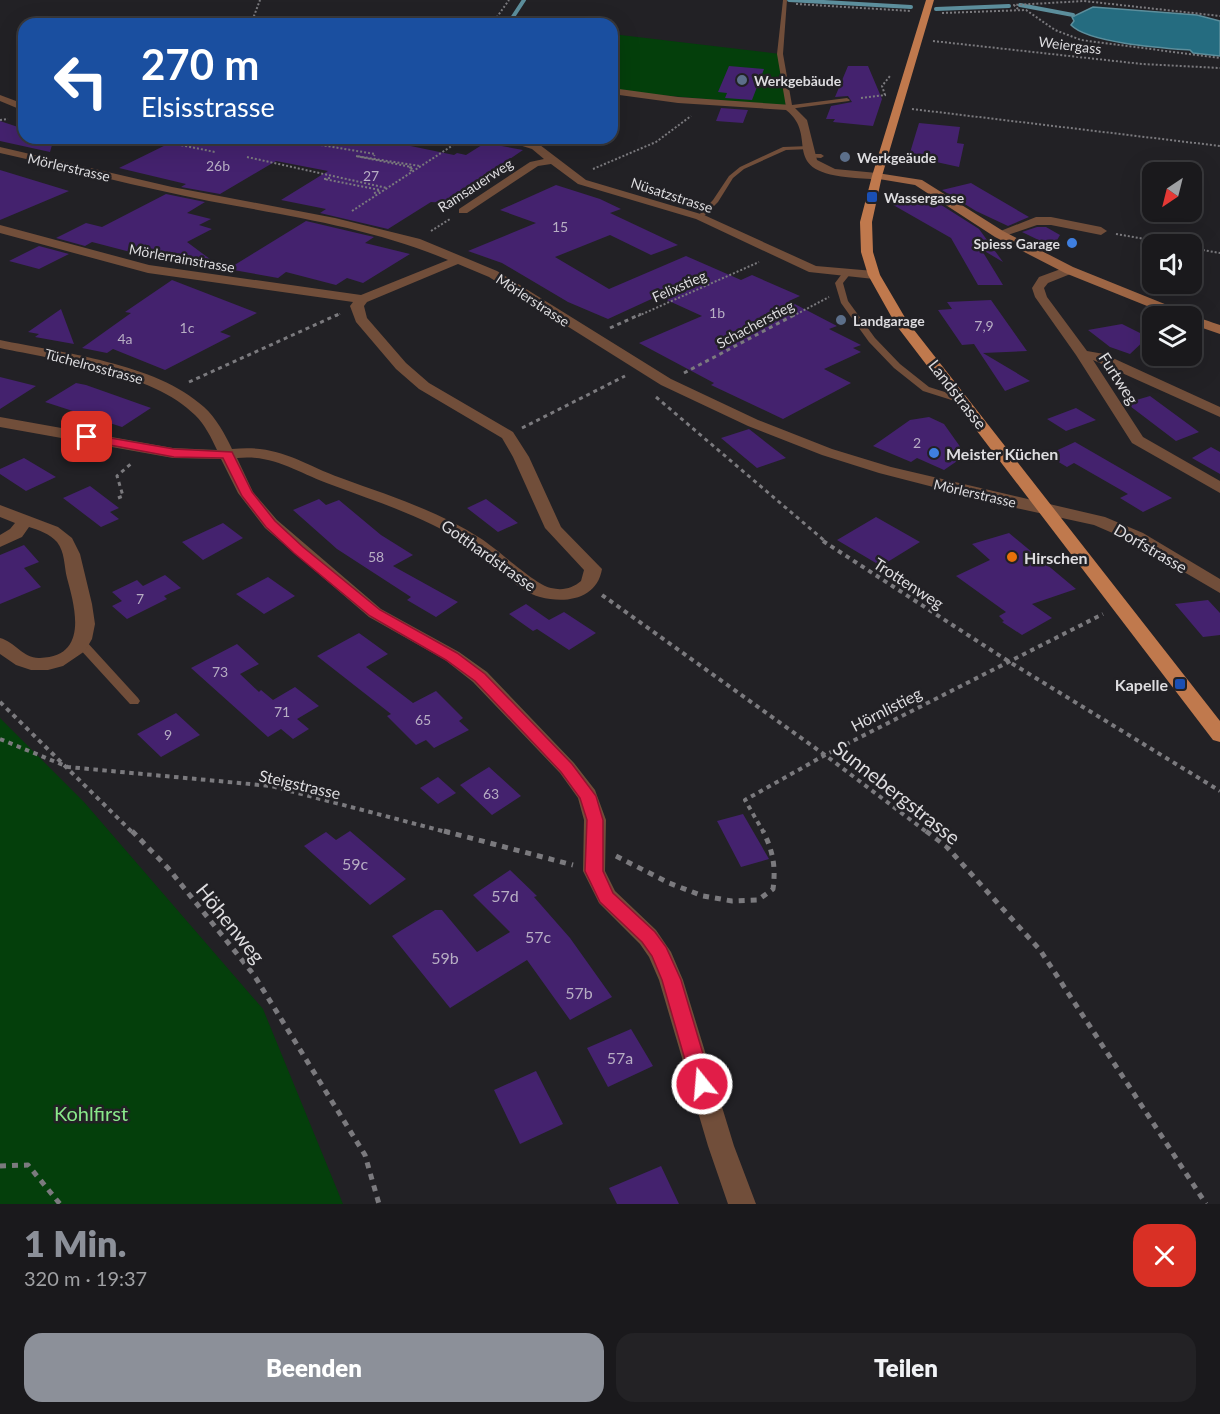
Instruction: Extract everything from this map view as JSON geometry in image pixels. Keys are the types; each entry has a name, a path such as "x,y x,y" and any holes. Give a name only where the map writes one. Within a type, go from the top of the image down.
{"main road":[{"name":"Landstrasse","path":"930,0 877,176 866,222 867,252 874,275 902,322 1220,735"}],"street":[{"path":"618,92 707,103 789,107 798,113 807,134 809,152 815,164 829,170 918,182 999,234 1070,270 1158,306"},
{"path":"0,98 18,106"},
{"name":"Nüsatzstrasse","path":"525,144 536,147 582,182 700,217 777,254 813,268 831,272 874,275"},
{"name":"Mörlerstrasse","path":"0,150 172,190 366,229 416,242 493,274 590,337 628,367 666,382 753,423 827,452 939,485 1045,509"},
{"name":"Ramsauerweg","path":"463,211 534,164 553,160"},
{"path":"999,234 1036,221 1051,221 1101,231"},
{"name":"Mörlerrainstrasse","path":"0,229 148,269 360,303"},
{"path":"460,259 360,303 361,319 401,366 424,386 508,435 517,447 554,530 593,569 593,577 588,585"},
{"name":"Furtweg","path":"1070,270 1042,280 1038,288 1041,297 1082,354 1137,440 1220,488"},
{"path":"1202,324 1220,330"},
{"name":"Tüchelrosstrasse","path":"0,344 117,369 171,390 201,412 216,432 246,493 271,524 298,550 375,613 452,656 480,677 558,759 588,796 595,820 594,861"},
{"path":"1082,354 1100,357 1220,413"},
{"name":"Gotthardstrasse","path":"0,422 174,453 256,452 277,456 327,478 414,509 459,531 499,559 533,588 566,596 588,585"},
{"name":"Dorfstrasse","path":"1045,509 1114,526 1137,537 1220,587"},
{"path":"0,510 53,531 65,540 69,547 85,621 81,643 74,653 60,660 45,664 30,664 0,644"},
{"path":"0,542 16,533 25,521"},
{"path":"594,861 607,897 648,937 659,952 671,980 721,1146 742,1204"}],"lane":[{"path":"785,2 780,54 789,107 847,100"},
{"path":"700,217 742,168 784,148 821,156"},
{"path":"847,273 839,284 844,301 872,340 897,366 926,389 964,401"},
{"path":"81,643 134,701"}],"path":[{"path":"253,18 260,0"},
{"path":"496,18 509,0"},
{"path":"1018,9 1014,5 1084,1 1220,16"},
{"path":"785,2 904,11"},
{"path":"936,14 1026,10 1055,30 1095,44 1220,58"},
{"name":"Weiergass","path":"918,40 1151,65 1220,68"},
{"path":"847,100 885,95"},
{"path":"572,174 596,169 656,141 707,103"},
{"path":"899,108 1220,146"},
{"path":"179,144 215,152"},
{"path":"315,144 375,154 373,156 421,166"},
{"path":"350,212 455,144"},
{"path":"411,173 408,172 413,169 409,168 411,167 356,156 421,166"},
{"path":"247,157 387,188"},
{"path":"376,195 372,195 380,190 324,179 327,177 387,188"},
{"name":"Ramsauerweg","path":"416,242 463,211"},
{"path":"1101,231 1142,238"},
{"path":"1202,250 1220,253"},
{"name":"Felixstieg","path":"590,337 777,254"},
{"name":"Schacherstieg","path":"666,382 834,295 831,272"},
{"path":"171,390 360,303"},
{"path":"520,429 628,367"},
{"name":"Trottenweg","path":"654,395 822,540 1008,661 1220,791"},
{"path":"118,498 123,496 117,476 131,463 142,461"},
{"name":"Sunnebergstrasse","path":"588,585 825,755 946,846 1040,950 1206,1204"},
{"name":"Hörnlistieg","path":"594,861 623,858 669,883 703,896 732,901 758,900 773,889 777,874 775,856 745,800 825,755 1106,613"},
{"name":"Höhenweg","path":"0,702 168,868 254,975 365,1155 379,1204"},
{"name":"Steigstrasse","path":"0,739 68,767 271,786 594,861"},
{"path":"0,1166 28,1165 60,1204"}],"green space":[{"path":"618,35 780,54 786,106 618,92"},
{"name":"Kohlfirst","path":"0,718 84,802 263,1009 343,1204 0,1204"}],"water":[{"path":"1093,7 1197,15 1220,21 1220,56 1109,40 1080,31 1071,25 1074,21 1072,17"}],"building":[{"name":"Werkgebäude","path":"729,66 764,69 752,100 725,98 727,93 718,92"},
{"path":"848,66 868,66 882,99 873,126 833,122 835,119 826,119 831,106 852,102 848,96 835,97"},
{"path":"721,108 748,110 743,123 716,121"},
{"path":"0,121 18,127 18,144 52,144 50,152 0,141"},
{"path":"919,123 960,127 957,143 964,144 959,167 909,156"},
{"path":"168,144 401,144 454,155 457,153 466,155 483,144 523,150 504,163 513,165 464,197 458,196 448,203 431,202 388,229 320,213 326,209 281,200 328,171 276,161 220,194 181,187 186,184 119,168"},
{"path":"0,170 69,191 0,220"},
{"path":"971,183 1029,217 1008,226 976,211 942,190"},
{"path":"556,185 600,199 621,209 610,213 678,245 651,255 610,235 555,257 609,289 686,256 741,280 752,275 800,296 789,301 837,326 829,329 861,345 853,348 861,352 824,369 851,383 783,419 711,385 714,383 639,343 702,316 658,296 608,319 568,302 502,263 468,251 536,223 500,210"},
{"path":"166,194 205,202 187,213 211,219 199,225 212,229 187,242 222,268 138,252 138,254 92,242 85,246 56,238 86,223 102,227"},
{"path":"924,194 979,229 1003,262 981,249 1003,285 978,285 951,238 888,202"},
{"path":"306,221 374,237 365,243 410,254 363,283 347,278 336,285 286,272 278,278 228,269"},
{"path":"1037,227 1046,227 1060,235 1053,247 1022,232"},
{"path":"39,246 69,254 39,269 9,261"},
{"path":"172,280 257,313 220,332 231,336 165,370 113,349 107,353 82,348 131,313 125,312"},
{"path":"991,300 1027,351 983,353 1030,381 1005,391 974,344 962,345 938,310 952,309 947,302"},
{"path":"61,309 74,344 35,337 39,334 28,332"},
{"path":"1122,324 1142,334 1142,343 1130,354 1110,347 1088,330"},
{"path":"0,377 36,386 0,409"},
{"path":"76,383 151,408 122,427 45,402"},
{"path":"1150,396 1199,432 1176,441 1126,403"},
{"path":"1076,408 1096,420 1066,431 1047,419"},
{"path":"929,417 944,424 966,455 944,470 917,458 911,462 873,446 910,420"},
{"path":"749,429 786,458 757,468 721,438"},
{"path":"1075,442 1172,498 1143,512 1120,498 1128,494 1074,463 1067,467 1047,455"},
{"path":"1211,447 1220,452 1220,474 1192,458"},
{"path":"24,458 56,477 26,491 0,474 0,469"},
{"path":"90,486 119,508 110,512 119,519 101,527 63,498"},
{"path":"319,499 326,505 339,500 381,535 413,555 393,566 458,602 436,617 407,600 411,597 337,549 293,510"},
{"path":"486,499 518,523 498,532 467,508"},
{"path":"876,517 920,542 881,566 837,540"},
{"path":"223,523 243,538 203,560 182,542"},
{"path":"1009,533 1076,589 1032,604 1052,618 1022,635 1002,622 1004,621 999,616 1006,612 956,576 990,560 972,544"},
{"path":"24,545 39,562 24,568 41,587 0,604 0,555"},
{"path":"165,575 181,588 164,596 167,599 127,619 112,606 122,601 112,592 137,580 143,586"},
{"path":"268,577 295,596 264,614 236,594"},
{"path":"1208,600 1220,613 1220,635 1203,637 1175,604"},
{"path":"526,604 549,620 564,612 596,633 569,650 537,629 533,631 509,614"},
{"path":"359,633 388,654 366,667 413,703 436,691 463,718 459,721 469,730 434,748 426,740 416,745 387,716 391,714 317,656"},
{"path":"237,644 259,664 240,674 259,692 261,690 273,700 295,687 319,706 297,719 309,729 293,739 281,729 268,737 191,668"},
{"path":"176,713 200,735 161,757 137,734"},
{"path":"489,767 521,796 492,815 460,785"},
{"path":"438,777 456,793 438,804 420,788"},
{"path":"743,814 769,859 741,867 717,821"},
{"path":"350,831 406,879 370,905 304,846 326,832 336,840"},
{"path":"510,870 537,896 534,897 570,938 612,997 570,1020 527,960 450,1008 392,936 435,910 442,910 477,952 510,932 473,895"},
{"path":"631,1029 653,1066 608,1087 587,1048"},
{"path":"536,1071 563,1124 520,1144 494,1090"},
{"path":"661,1166 679,1204 617,1204 609,1188"}],"waterway":[{"path":"512,18 524,0"},
{"path":"789,0 911,7"},
{"path":"1020,5 1073,15"},
{"path":"936,9 1009,6"}],"place":[{"name":"Werkgebäude","path":"742,80"},
{"name":"Werkgeäude","path":"845,157"},
{"name":"Wassergasse","path":"872,197"},
{"name":"Spiess Garage","path":"1072,243"},
{"name":"Landgarage","path":"841,320"},
{"name":"Meister Küchen","path":"934,453"},
{"name":"Hirschen","path":"1012,557"},
{"name":"Kapelle","path":"1180,684"}],"route":[{"path":"87,437 174,453 228,454 246,493 271,524 298,550 375,613 452,656 480,677 518,715 567,768 588,796 595,820 594,871 607,897 648,937 659,952 671,980 702,1084"}]}
